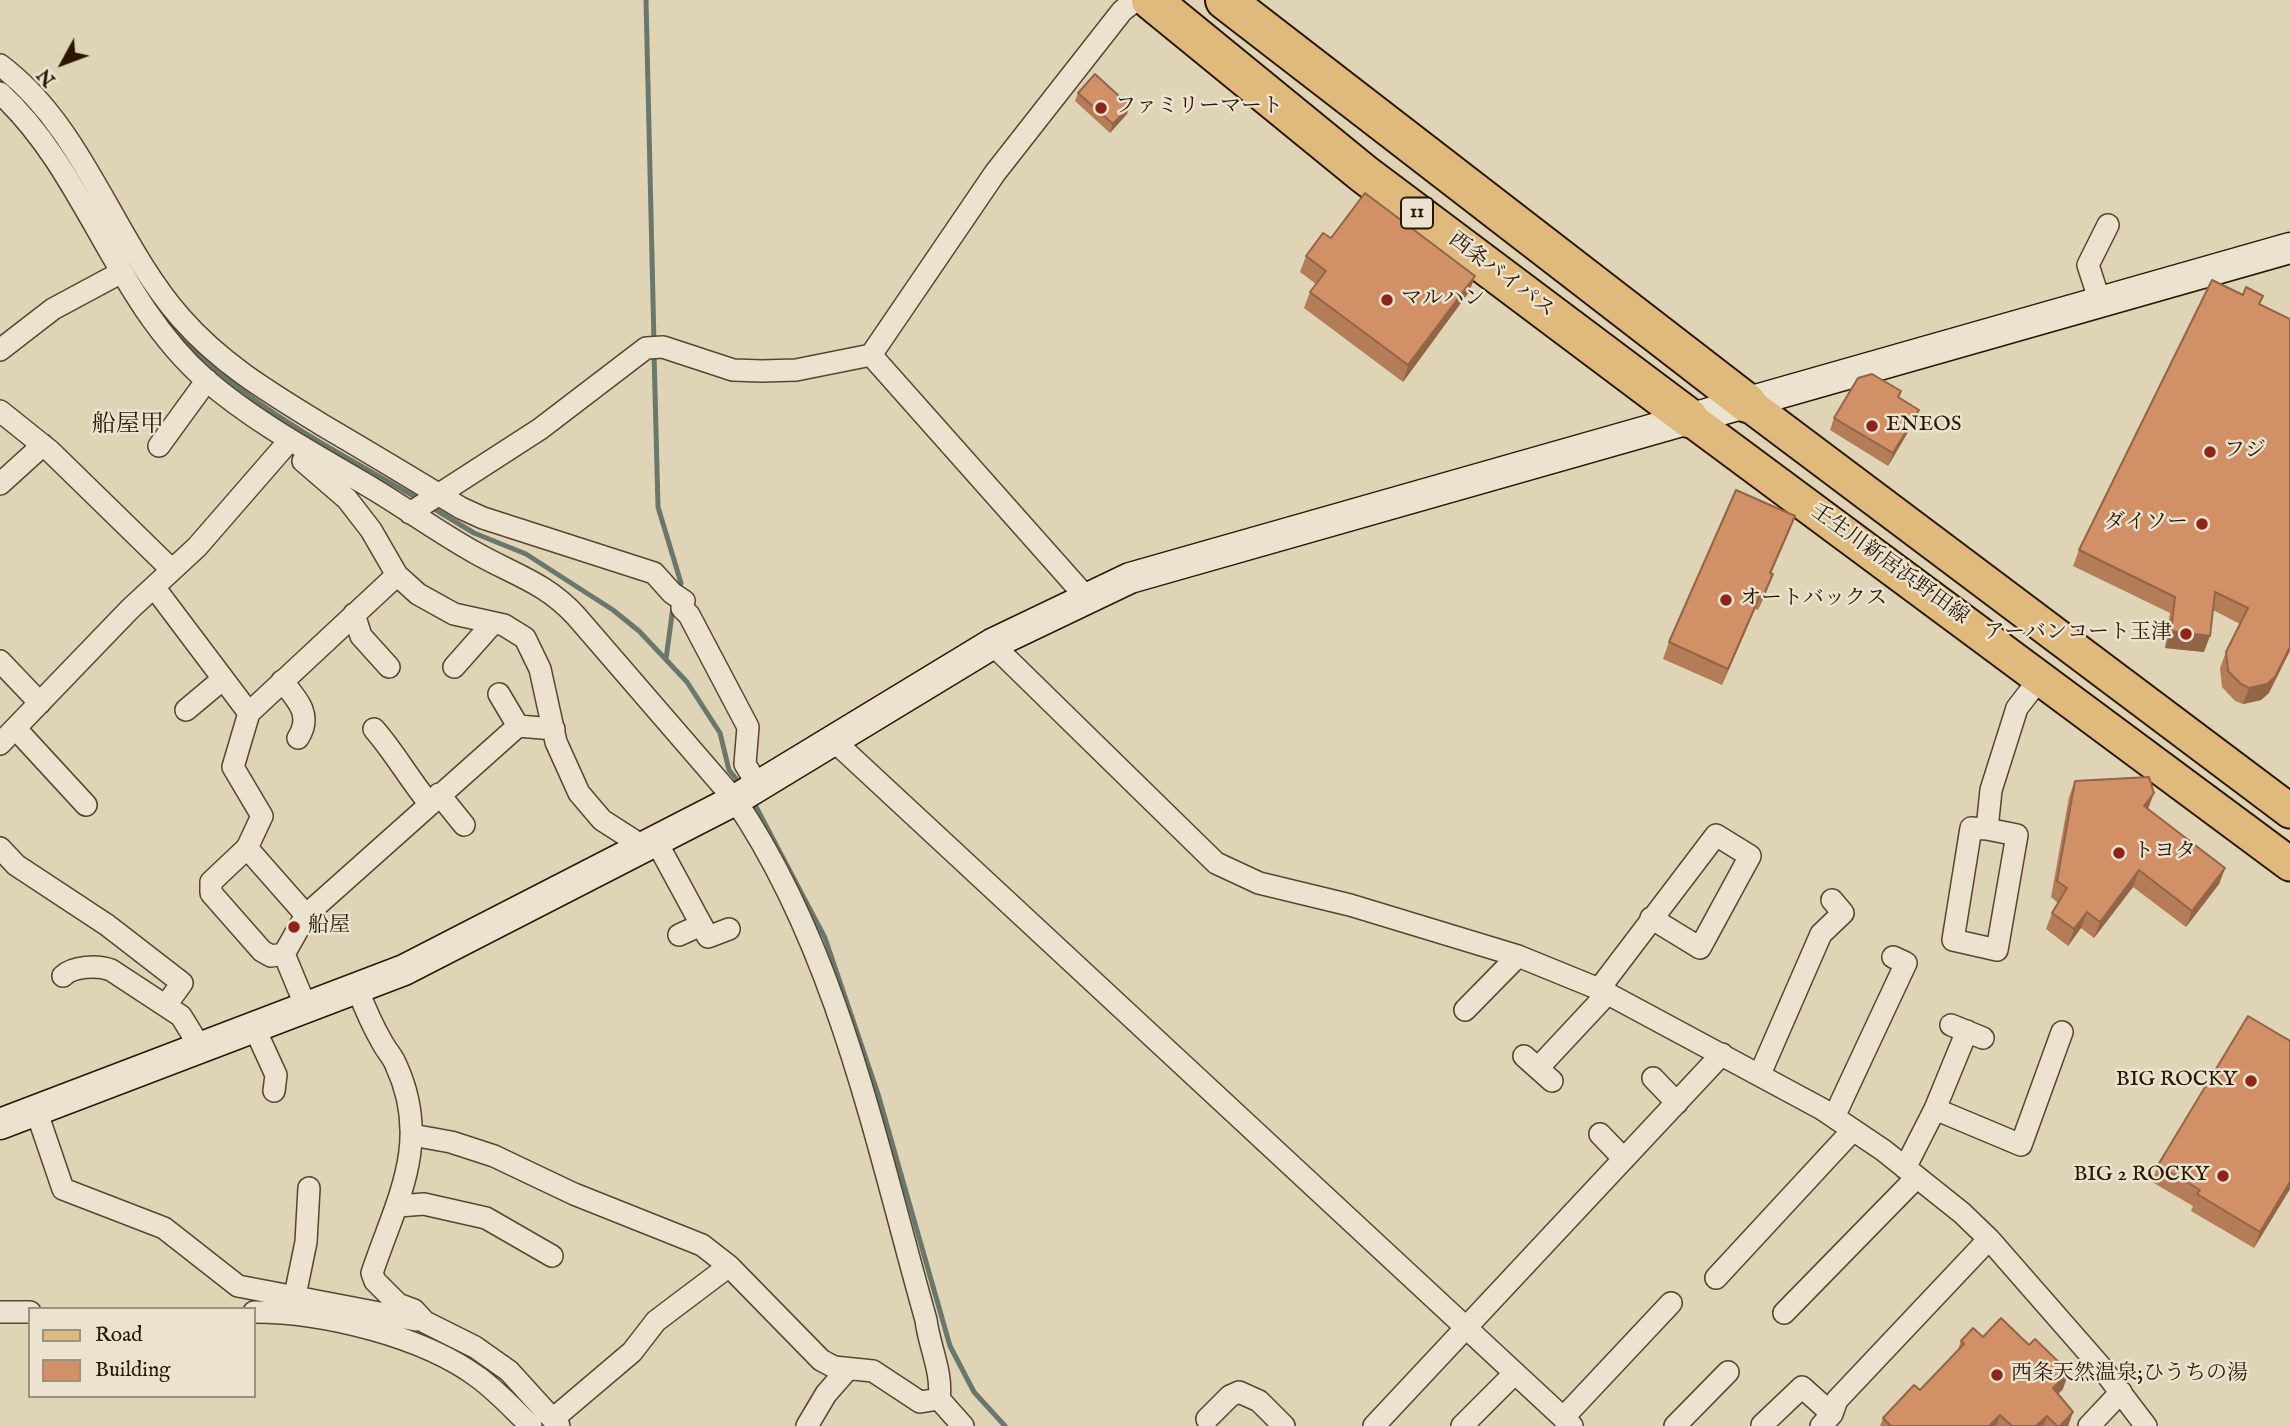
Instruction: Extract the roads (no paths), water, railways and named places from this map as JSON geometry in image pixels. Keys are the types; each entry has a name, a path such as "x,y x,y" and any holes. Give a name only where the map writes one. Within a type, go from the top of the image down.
{"highway":[{"name":"西条バイパス","path":"1151,0 1364,174 1689,418"},
{"name":"11","path":"1225,0 1747,403"}],"main road":[{"name":"壬生川新居浜野田線","path":"1747,403 2290,811"},
{"name":"壬生川新居浜野田線","path":"1689,418 2290,864"}],"street":[{"path":"412,512 540,429 646,348 663,347 733,370 796,370 871,355 995,173 1114,22 1136,0"},
{"path":"0,65 28,88 63,131 143,266 180,317 240,375 435,496 483,518 654,573 672,593 684,601 682,608 689,615 748,727 745,764 752,824 809,936 852,1059 926,1320 929,1343 941,1386 939,1399"},
{"path":"0,93 40,138 120,273 158,330 207,380 287,443 347,499 371,530 397,575 418,594 441,609 515,629 534,651 566,768 590,808 602,820 650,844 708,937 729,929"},
{"path":"2100,302 2088,265 2108,226"},
{"path":"0,1124 404,970 747,793 992,645 1086,597 1130,578 2290,248"},
{"path":"0,350 53,309 120,273"},
{"path":"871,355 1086,597"},
{"path":"159,446 207,380"},
{"path":"0,411 43,445 172,570"},
{"path":"287,443 412,512 476,554 517,572 568,607 747,793"},
{"path":"86,805 5,736 197,547 287,443"},
{"path":"0,484 43,445"},
{"path":"284,954 271,956 262,951 211,893 211,881 247,848 262,816 233,768 249,713 397,575"},
{"path":"154,587 249,713"},
{"path":"354,614 361,636 389,667"},
{"path":"454,667 493,623"},
{"path":"992,645 1216,863 1259,883 1350,905 1518,956 1603,991 1760,1074 1853,1130 1911,1173 1989,1239 2146,1426"},
{"path":"0,661 40,703"},
{"path":"1987,829 1991,790 2017,708 2041,677"},
{"path":"186,710 223,679"},
{"path":"282,681 298,700 305,715 306,726 298,738"},
{"path":"499,694 518,726"},
{"path":"284,954 306,915 434,798 518,726 554,729"},
{"path":"374,729 398,757 406,775 464,825"},
{"path":"833,740 1569,1424 1671,1303"},
{"path":"1971,828 1987,829 2017,835 1997,950 1953,940 1971,828"},
{"path":"1538,1068 1603,991 1651,918 1716,835 1750,856 1700,948 1651,918"},
{"path":"0,848 16,865 107,925 182,983 166,1005"},
{"path":"247,848 306,915"},
{"path":"1760,1074 1821,934 1843,913 1832,900"},
{"path":"679,934 701,925"},
{"path":"284,954 306,1007"},
{"path":"1465,1010 1518,956"},
{"path":"1833,1117 1906,963 1893,957"},
{"path":"63,976 68,971 101,967 166,1005 192,1029 200,1047"},
{"path":"357,988 382,1043 396,1064 408,1106 412,1135 411,1162 398,1206 372,1273 398,1304 414,1310 425,1322 492,1358 509,1371 556,1423 632,1352 656,1321 729,1266"},
{"path":"254,1027 276,1075 274,1091"},
{"path":"1784,1313 1911,1173 1967,1031"},
{"path":"1935,1109 2021,1145 2062,1032"},
{"path":"1374,1426 1723,1054"},
{"path":"1653,1079 1676,1103"},
{"path":"36,1110 63,1189 164,1228 238,1286 432,1350 479,1378 531,1426"},
{"path":"1716,1278 1853,1130"},
{"path":"1600,1134 1624,1158"},
{"path":"412,1135 451,1142 494,1156 574,1194 702,1245 729,1266 809,1351 834,1367 847,1370 863,1367 873,1371 920,1402 939,1399"},
{"path":"293,1305 306,1242 309,1188"},
{"path":"398,1206 424,1204 486,1218 552,1256"},
{"path":"1762,1425 1802,1387 1826,1420 1836,1399 1989,1239"},
{"path":"256,1312 293,1305 425,1322"},
{"path":"0,1312 28,1312"},
{"path":"807,1426 821,1400 847,1370"},
{"path":"1675,1426 1728,1372"},
{"path":"1462,1426 1515,1373"},
{"path":"1207,1419 1230,1396 1239,1392 1259,1401 1284,1426"},
{"path":"2089,1426 2120,1392"},
{"path":"939,1399 963,1426"}],"waterway":[{"path":"646,0 654,343"},
{"path":"0,80 36,114 50,134"},
{"path":"150,298 176,331 206,361 239,388 310,436 420,500"},
{"path":"654,353 658,507 681,583 679,591"},
{"path":"431,507 474,533 526,554 613,610 639,631 687,682 720,733 729,770 741,785"},
{"path":"666,659 673,607"},
{"path":"753,801 825,938 878,1094 950,1346 974,1392 1005,1426"}],"place":[{"name":"ファミリーマート","path":"1101,108"},
{"name":"マルハン","path":"1387,300"},
{"name":"ENEOS","path":"1872,426"},
{"name":"フジ","path":"2210,452"},
{"name":"ダイソー","path":"2202,524"},
{"name":"オートバックス","path":"1726,600"},
{"name":"アーバンコート玉津","path":"2186,634"},
{"name":"トヨタ","path":"2119,853"},
{"name":"船屋","path":"294,927"},
{"name":"BIG ROCKY","path":"2251,1081"},
{"name":"BIG 2 ROCKY","path":"2223,1176"},
{"name":"西条天然温泉;ひうちの湯","path":"1997,1375"}],"district":[{"name":"船屋甲","path":"128,426"}]}
